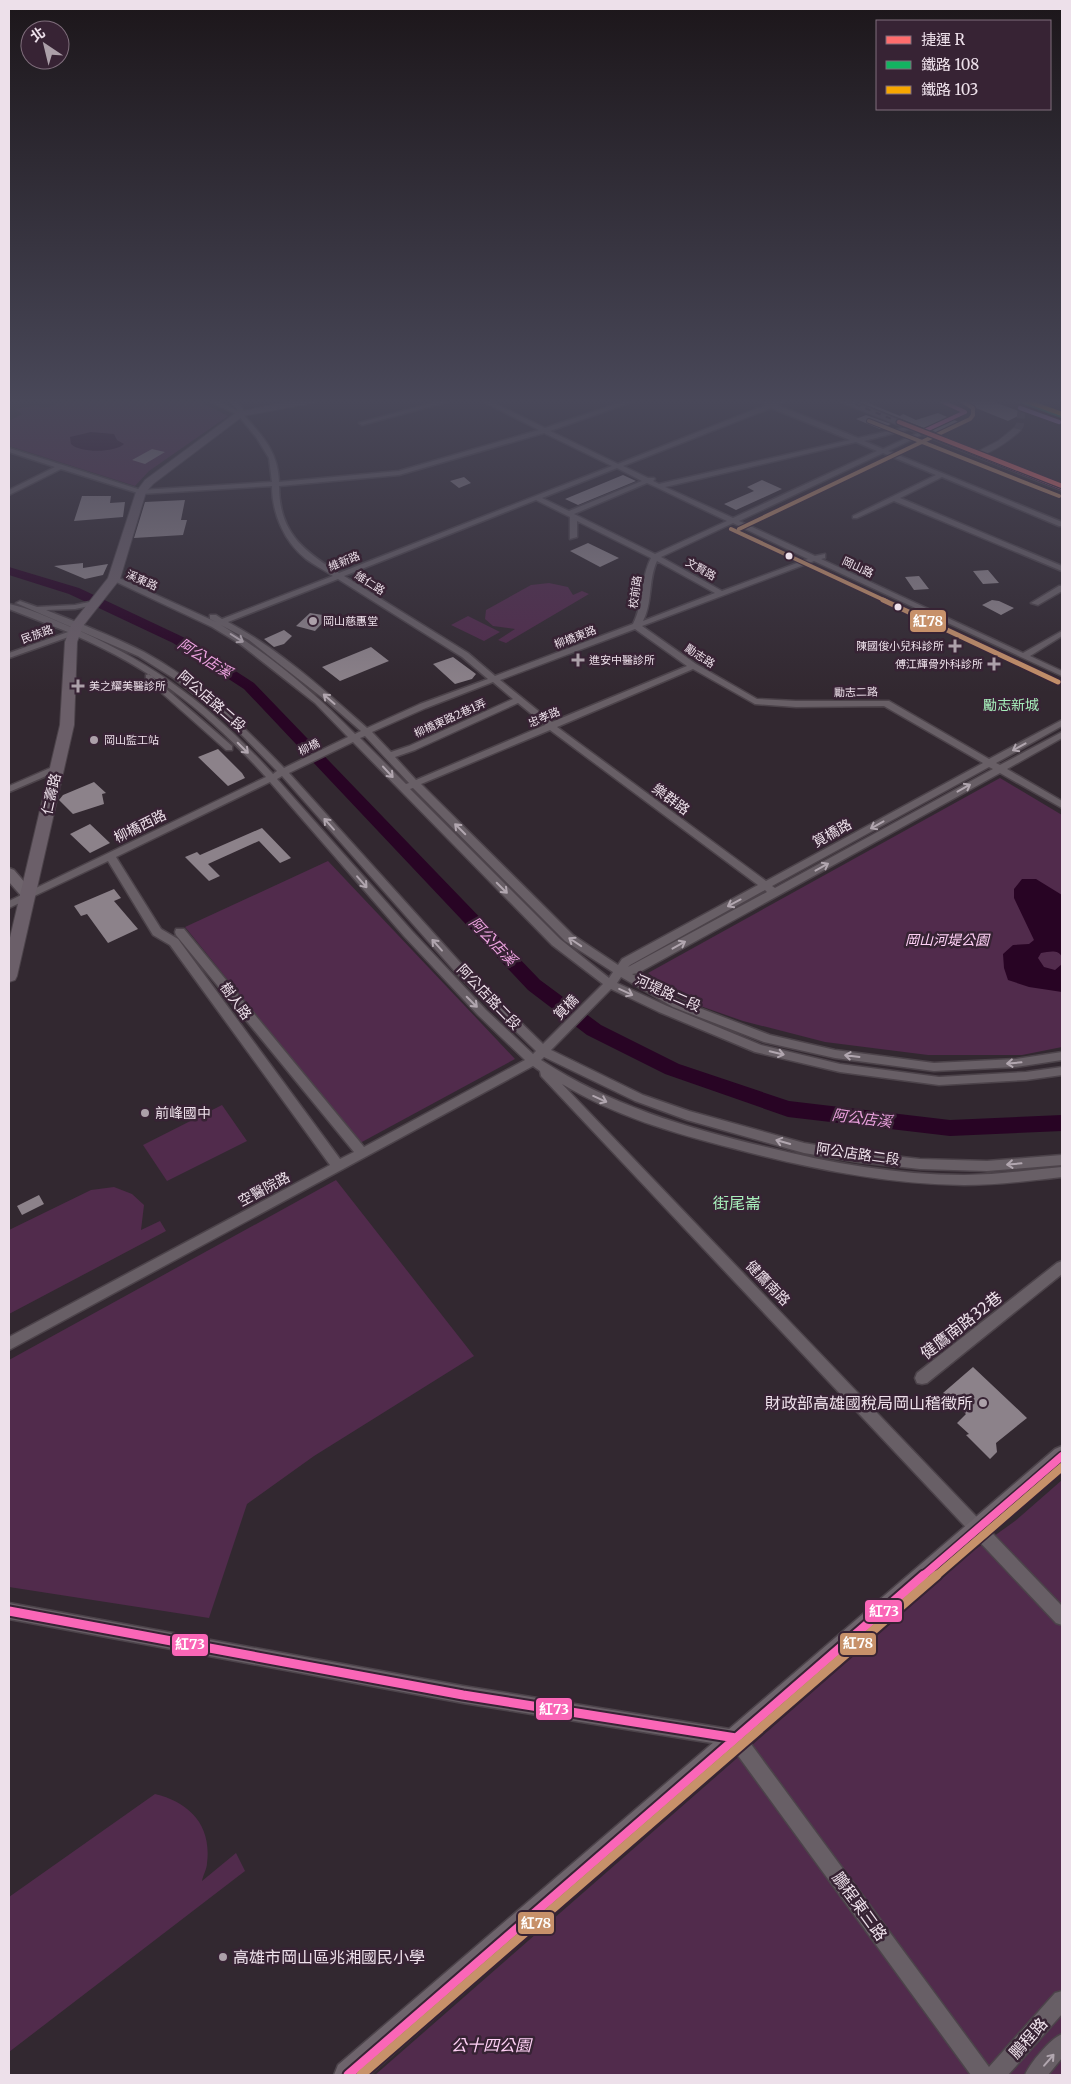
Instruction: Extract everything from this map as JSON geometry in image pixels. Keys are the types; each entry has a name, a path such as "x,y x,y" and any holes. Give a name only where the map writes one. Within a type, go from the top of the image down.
{"main road":[{"path":"79,624 114,580 139,497"},
{"name":"仁壽路","path":"9,976 68,725 71,642 79,624"},
{"path":"9,873 28,895"},
{"path":"348,2075 1062,1456"}],"street":[{"name":"維仁路","path":"276,497 289,536 308,556 465,655 520,700"},
{"name":"維新路","path":"215,625 534,497"},
{"name":"文賢路","path":"535,497 655,557 722,594"},
{"path":"573,537 571,516 613,497"},
{"name":"岡山路","path":"684,497 737,520"},
{"name":"岡山路","path":"692,497 818,558 1027,654 1062,667"},
{"path":"655,557 785,497"},
{"path":"996,497 1062,524"},
{"path":"855,517 894,498 1062,569"},
{"name":"校前路","path":"636,626 644,613 650,565 655,557"},
{"name":"柳橋東路","path":"350,739 423,706 818,558"},
{"name":"溪東路","path":"114,580 132,581 224,621 252,638 278,658 366,731"},
{"name":"溪東路","path":"114,580 215,625 268,661 318,701 350,739"},
{"path":"1035,603 1062,588"},
{"path":"36,608 75,607 96,602"},
{"name":"阿公店路二段","path":"10,606 79,624 167,681 220,725 272,778 386,910 460,989 582,1091 631,1113 678,1129 791,1159 861,1172 953,1179 1001,1179 1062,1172"},
{"name":"阿公店路二段","path":"10,606 36,608 79,624 141,654 178,677 232,720 288,770 353,851 538,1056 639,1098 687,1115 804,1148 858,1157 920,1164 987,1166 1062,1160"},
{"name":"民族路","path":"9,656 79,624"},
{"name":"勵志路","path":"636,626 693,666 755,701"},
{"path":"1027,654 1062,633"},
{"name":"岡山路","path":"1027,654 1062,674"},
{"name":"忠孝路","path":"403,788 693,666"},
{"path":"146,674 229,748"},
{"name":"樂群路","path":"520,700 551,726 775,893"},
{"name":"柳橋東路2巷1弄","path":"389,756 412,748 520,700"},
{"name":"勵志二路","path":"755,701 770,704 886,703 1062,805"},
{"name":"筧橋路","path":"610,984 626,962 1062,723"},
{"name":"河堤路二段","path":"366,731 415,784 568,938 620,972 676,1004 768,1039 836,1054 934,1067 1016,1063 1062,1056"},
{"name":"筧橋路","path":"620,972 634,970 1062,735"},
{"name":"河堤路二段","path":"350,739 403,788 556,942 610,984 663,1009 759,1049 840,1068 939,1081 1026,1076 1062,1071"},
{"name":"柳橋","path":"288,770 350,739"},
{"path":"9,789 57,768"},
{"name":"柳橋西路","path":"9,904 288,770"},
{"path":"913,805 923,811"},
{"path":"339,856 353,851"},
{"name":"樹人路","path":"110,856 157,932 174,942 338,1166"},
{"path":"386,910 400,904"},
{"path":"180,932 362,1153"},
{"name":"筧橋","path":"538,1056 610,984"},
{"path":"251,1047 268,1039"},
{"name":"空醫院路","path":"9,1344 538,1056"},
{"name":"健鷹南路","path":"538,1056 1062,1618"},
{"path":"791,1159 804,1148"},
{"name":"健鷹南路32巷","path":"922,1378 1062,1267"},
{"path":"9,1611 653,1727 736,1738"},
{"name":"鵬程東三路","path":"736,1738 982,2075"},
{"name":"鵬程路","path":"995,2075 1062,2000"},
{"name":"鵬程路","path":"1035,2075 1062,2044"}],"green space":[{"path":"549,583 568,587 573,595 582,591 589,594 506,643 498,640 515,629 493,626 485,619 486,610 531,585"},
{"path":"468,616 500,632 484,641 451,625"},
{"name":"岡山河堤公園","path":"1000,778 1062,815 1062,1047 1022,1055 928,1055 825,1042 743,1021 686,1001 648,973"},
{"path":"328,861 515,1059 360,1143 185,927"},
{"path":"222,1105 247,1141 167,1181 143,1145"},
{"path":"336,1180 474,1356 314,1456 247,1504 209,1618 9,1587 9,1360"},
{"path":"114,1187 132,1194 144,1205 141,1230 160,1221 166,1231 9,1314 9,1230 91,1190"},
{"name":"公十四公園","path":"1062,1480 1062,2075 375,2075 976,1549 1015,1521"},
{"path":"155,1794 188,1809 202,1827 208,1849 207,1865 202,1881 236,1853 245,1871 9,2052 9,1897"}],"shaded area":[{"path":"1022,879 1036,879 1062,895 1062,957 1056,952 1050,952 1041,953 1038,958 1044,967 1055,970 1062,964 1062,992 1029,987 1008,980 1004,968 1003,954 1013,945 1029,944 1034,940 1014,898 1014,889"}],"building":[{"path":"82,497 111,497 110,503 125,502 123,517 74,521"},
{"path":"569,497 597,497 578,505 565,499"},
{"path":"740,497 764,497 736,510 724,504"},
{"path":"185,500 181,520 187,520 183,535 134,538 145,502"},
{"path":"588,543 619,558 600,567 570,551"},
{"path":"83,563 83,568 108,564 103,575 85,579 54,566"},
{"path":"988,570 999,583 983,584 973,571"},
{"path":"919,576 929,589 914,590 905,577"},
{"path":"992,600 1014,608 1001,615 982,605"},
{"name":"岡山慈惠堂","path":"310,613 329,616 315,631 296,626"},
{"path":"284,630 292,636 284,644 274,647 264,639"},
{"path":"371,647 389,661 340,681 322,667"},
{"path":"453,657 476,674 472,679 455,684 433,664"},
{"path":"218,749 245,778 228,786 198,757"},
{"path":"94,782 106,793 102,794 104,804 73,814 59,800 63,795"},
{"path":"90,824 110,843 90,853 70,834"},
{"path":"262,828 291,858 280,863 259,841 208,864 220,876 209,881 185,857 197,852 200,855"},
{"path":"114,889 121,898 114,901 138,929 108,943 87,914 81,916 74,906"},
{"path":"39,1195 44,1204 22,1215 17,1206"},
{"name":"財政部高雄國稅局岡山稽徵所","path":"973,1367 1027,1418 996,1443 997,1452 990,1459 957,1423 966,1414 943,1393"}],"waterway":[{"name":"阿公店溪","path":"9,571 74,591 178,640 249,686 534,985 594,1030 672,1069 788,1109 950,1128 1062,1123"}],"transit line":[{"name":"紅78","path":"739,529 806,497"},
{"name":"紅78","path":"731,529 1058,682"},
{"name":"紅73","path":"348,2075 1062,1456"},
{"name":"紅78","path":"361,2075 1062,1467"},
{"name":"紅73","path":"9,1611 463,1695 736,1738"}],"place":[{"name":"岡山慈惠堂","path":"313,621"},
{"name":"陳國俊小兒科診所","path":"955,646"},
{"name":"進安中醫診所","path":"578,660"},
{"name":"傅江輝骨外科診所","path":"994,664"},
{"name":"美之耀美醫診所","path":"78,686"},
{"name":"岡山監工站","path":"94,740"},
{"name":"前峰國中","path":"145,1113"},
{"name":"財政部高雄國稅局岡山稽徵所","path":"983,1403"},
{"name":"高雄市岡山區兆湘國民小學","path":"223,1957"}],"district":[{"name":"勵志新城","path":"1011,705"},
{"name":"街尾崙","path":"737,1203"}]}
